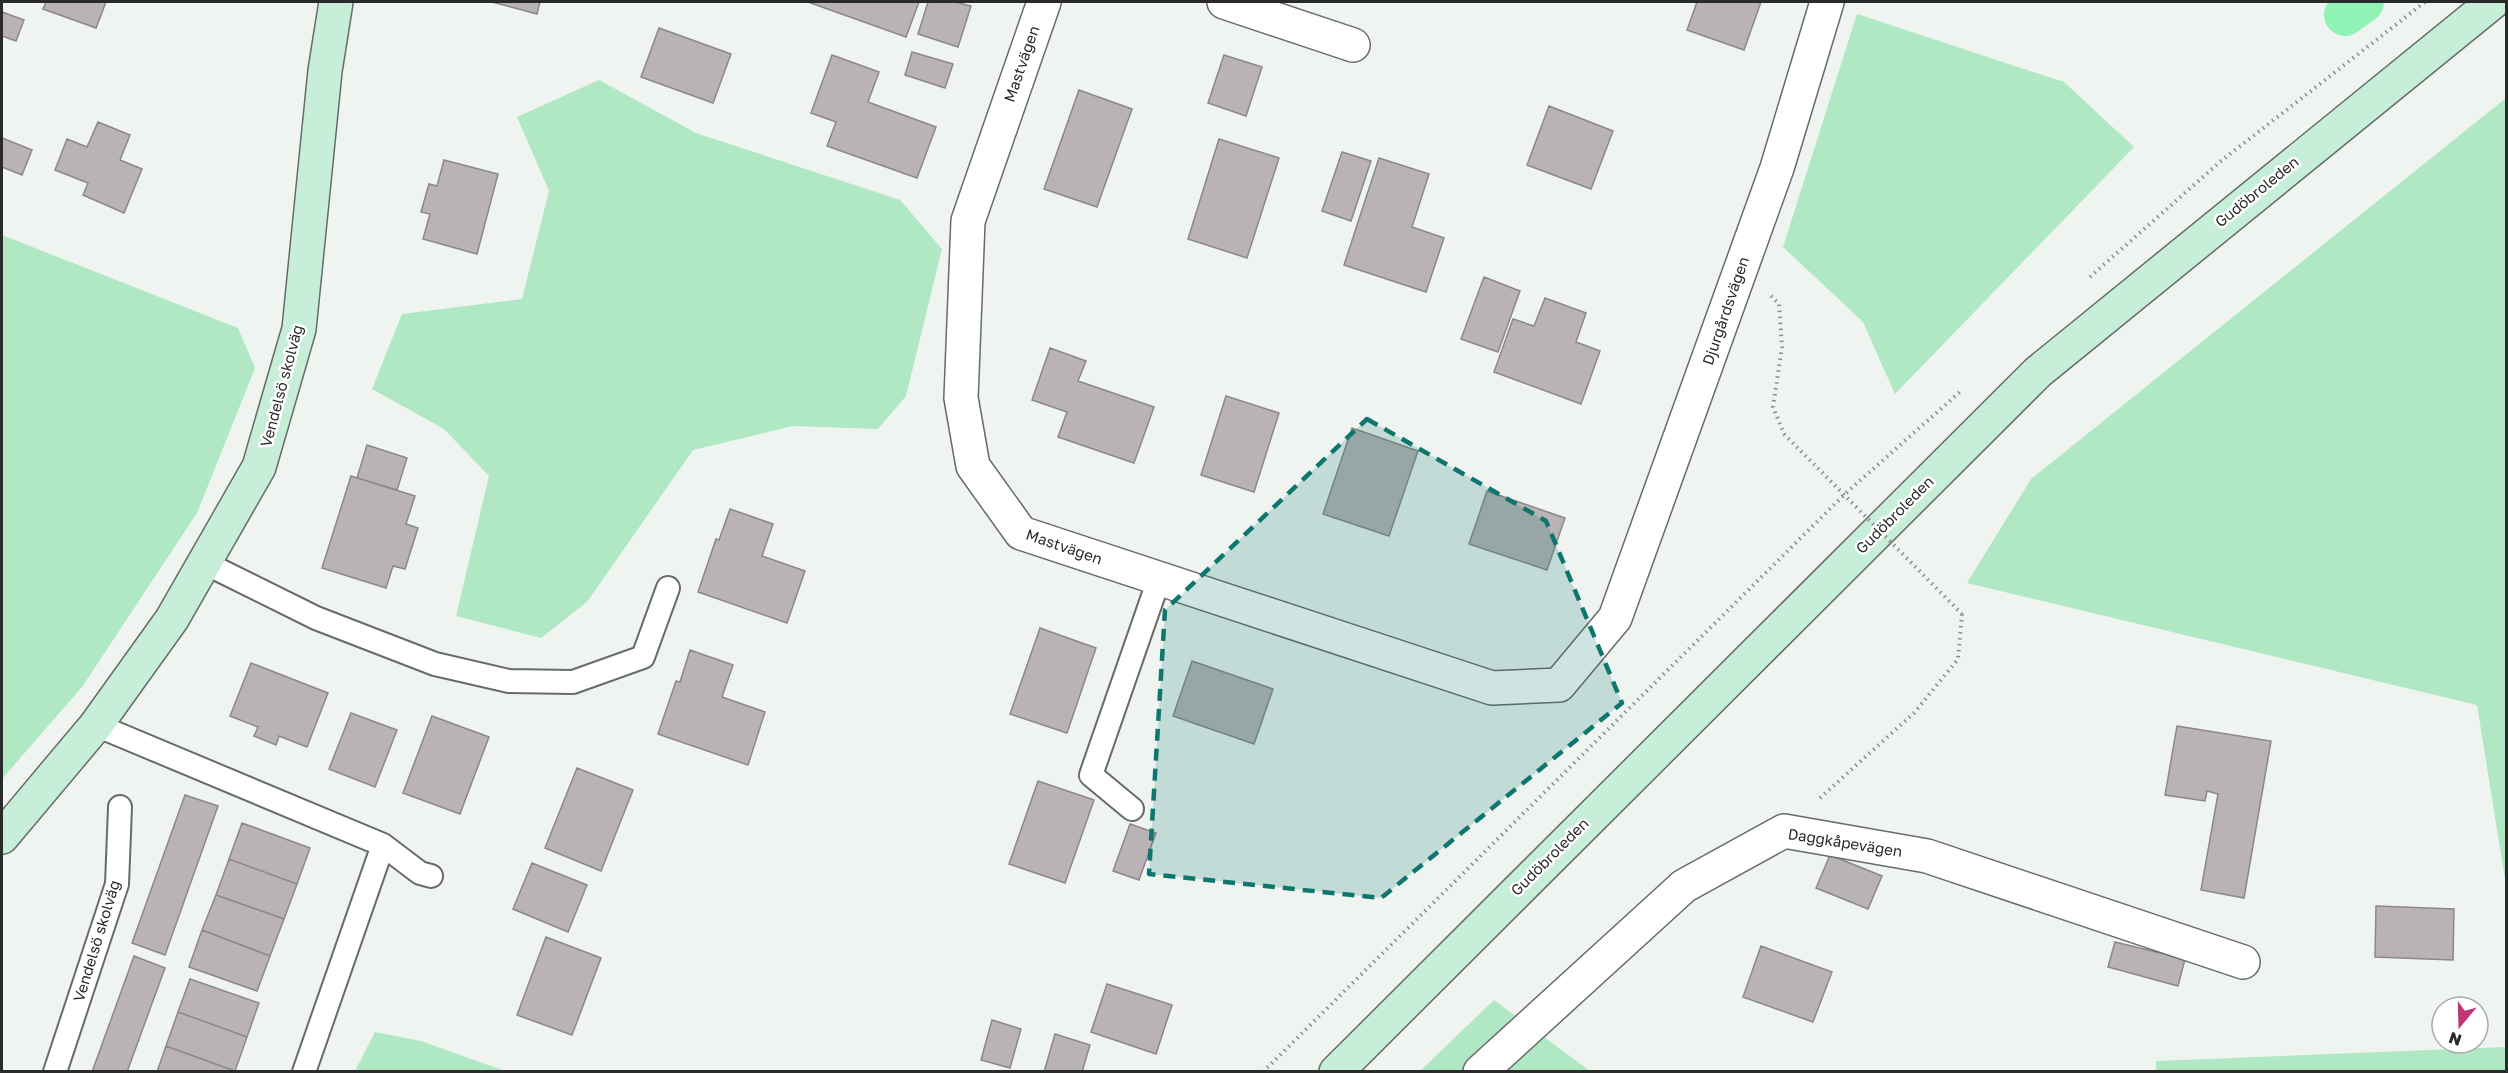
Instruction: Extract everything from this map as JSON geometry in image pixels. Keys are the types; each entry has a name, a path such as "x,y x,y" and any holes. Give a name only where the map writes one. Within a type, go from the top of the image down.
{"main road":[{"name":"Vendelsö skolväg","path":"2,837 96,725 172,619 260,467 299,329 325,71 336,2"},
{"name":"Gudöbroleden","path":"1336,1071 2038,372 2493,2"}],"street":[{"name":"Mastvägen","path":"1044,2 968,221 961,398 973,466 1022,533 1492,688 1559,685 1615,618"},
{"path":"1224,2 1353,45"},
{"name":"Djurgårdsvägen","path":"1615,618 1777,168 1827,2"},
{"name":"Daggkåpevägen","path":"1480,1071 1684,886 1784,831 1926,856 2243,962"}],"lane":[{"path":"205,563 316,618 435,664 509,681 573,682 643,657 668,588"},
{"path":"1132,809 1091,775 1159,579"},
{"path":"96,725 383,844 420,873 431,876"},
{"name":"Vendelsö skolväg","path":"55,1071 117,884 120,807"},
{"path":"304,1071 383,844"}],"path":[{"path":"1741,270 1779,304 1782,347 1773,407 1784,434 1962,614 1958,659 1929,695 1914,712 1784,831"}],"highlighted area":[{"path":"1367,419 1546,521 1622,703 1381,898 1149,874 1165,610"}],"green space":[{"path":"1857,14 2064,82 2134,147 1895,394 1863,322 1783,247"},
{"path":"599,80 696,133 900,200 942,249 906,396 878,429 793,426 693,450 587,602 541,638 456,616 489,476 444,429 372,389 402,314 522,299 549,191 517,117"},
{"path":"2506,98 2506,885 2477,705 1967,583 2031,479"},
{"path":"2,235 238,328 255,368 197,513 82,687 2,779"},
{"path":"1494,1000 1590,1071 1590,1072 1419,1072"},
{"path":"375,1032 421,1041 505,1071 355,1071"},
{"path":"2506,1047 2506,1071 2156,1071 2156,1061 2430,1050 2430,1055 2490,1055 2490,1048"}],"building":[{"path":"46,2 106,2 96,28 43,9"},
{"path":"492,2 540,2 537,14"},
{"path":"808,2 919,2 906,37"},
{"path":"928,2 955,2 971,6 958,47 918,34"},
{"path":"1697,2 1761,2 1744,50 1687,30"},
{"path":"2,12 24,20 16,41 2,36"},
{"path":"659,28 731,54 713,103 641,77"},
{"path":"912,52 953,64 945,88 905,75"},
{"path":"832,55 879,72 868,102 936,127 917,178 827,146 836,122 811,113"},
{"path":"1224,55 1262,67 1246,116 1208,103"},
{"path":"1079,90 1132,109 1097,207 1044,189"},
{"path":"1549,106 1613,131 1591,189 1527,165"},
{"path":"98,122 130,135 120,160 142,169 124,213 83,195 88,183 55,170 67,139 87,147"},
{"path":"2,138 32,150 22,175 2,167"},
{"path":"1219,139 1279,158 1247,258 1188,239"},
{"path":"1342,152 1371,161 1351,221 1322,211"},
{"path":"1379,158 1429,174 1412,227 1444,238 1426,292 1344,265"},
{"path":"444,160 498,174 477,254 423,239 430,214 421,212 429,184 437,186"},
{"path":"1484,277 1520,291 1498,352 1461,339"},
{"path":"1545,298 1586,313 1576,342 1600,351 1581,404 1494,372 1513,319 1534,326"},
{"path":"1050,348 1086,361 1078,381 1154,407 1134,463 1058,437 1067,412 1032,400"},
{"path":"1226,396 1279,413 1254,492 1201,475"},
{"path":"1352,428 1418,451 1389,536 1323,514"},
{"path":"367,445 407,458 397,490 357,478"},
{"path":"351,476 415,496 406,524 418,528 405,569 393,566 386,588 322,568"},
{"path":"1487,491 1565,518 1547,570 1469,544"},
{"path":"730,509 773,524 762,556 805,571 787,623 698,592 716,539 719,540"},
{"path":"1040,628 1096,648 1067,733 1010,714"},
{"path":"690,650 733,665 722,697 765,712 748,765 658,734 676,681 680,682"},
{"path":"1192,661 1273,689 1254,744 1173,716"},
{"path":"251,663 328,693 307,747 279,736 276,745 254,736 258,727 230,716"},
{"path":"351,713 397,730 375,787 329,769"},
{"path":"432,716 489,737 460,814 403,793"},
{"path":"2177,726 2271,741 2244,898 2201,890 2218,794 2207,791 2205,801 2165,795"},
{"path":"577,768 633,790 601,871 545,848"},
{"path":"1038,781 1094,800 1065,883 1009,864"},
{"path":"185,795 218,806 165,955 132,943"},
{"path":"242,823 310,848 297,884 229,859"},
{"path":"1130,824 1156,833 1139,880 1113,871"},
{"path":"1830,855 1882,876 1868,909 1816,888"},
{"path":"229,859 297,884 284,919 216,895"},
{"path":"532,863 587,885 568,932 513,909"},
{"path":"216,895 284,919 270,956 202,930"},
{"path":"2376,906 2454,909 2453,960 2375,957"},
{"path":"202,930 270,956 257,991 189,967"},
{"path":"546,937 601,958 572,1035 517,1015"},
{"path":"2115,942 2185,959 2178,986 2108,967"},
{"path":"1761,946 1832,972 1813,1022 1743,997"},
{"path":"134,956 165,968 127,1072 92,1072"},
{"path":"190,979 259,1003 247,1037 178,1012"},
{"path":"1107,984 1172,1005 1156,1054 1091,1032"},
{"path":"178,1012 247,1037 235,1071 166,1046"},
{"path":"992,1020 1021,1029 1010,1068 981,1060"},
{"path":"1055,1034 1090,1045 1082,1072 1044,1072"},
{"path":"166,1046 235,1071 235,1072 157,1072"}],"waterway":[{"path":"2345,15 2363,2"}]}
